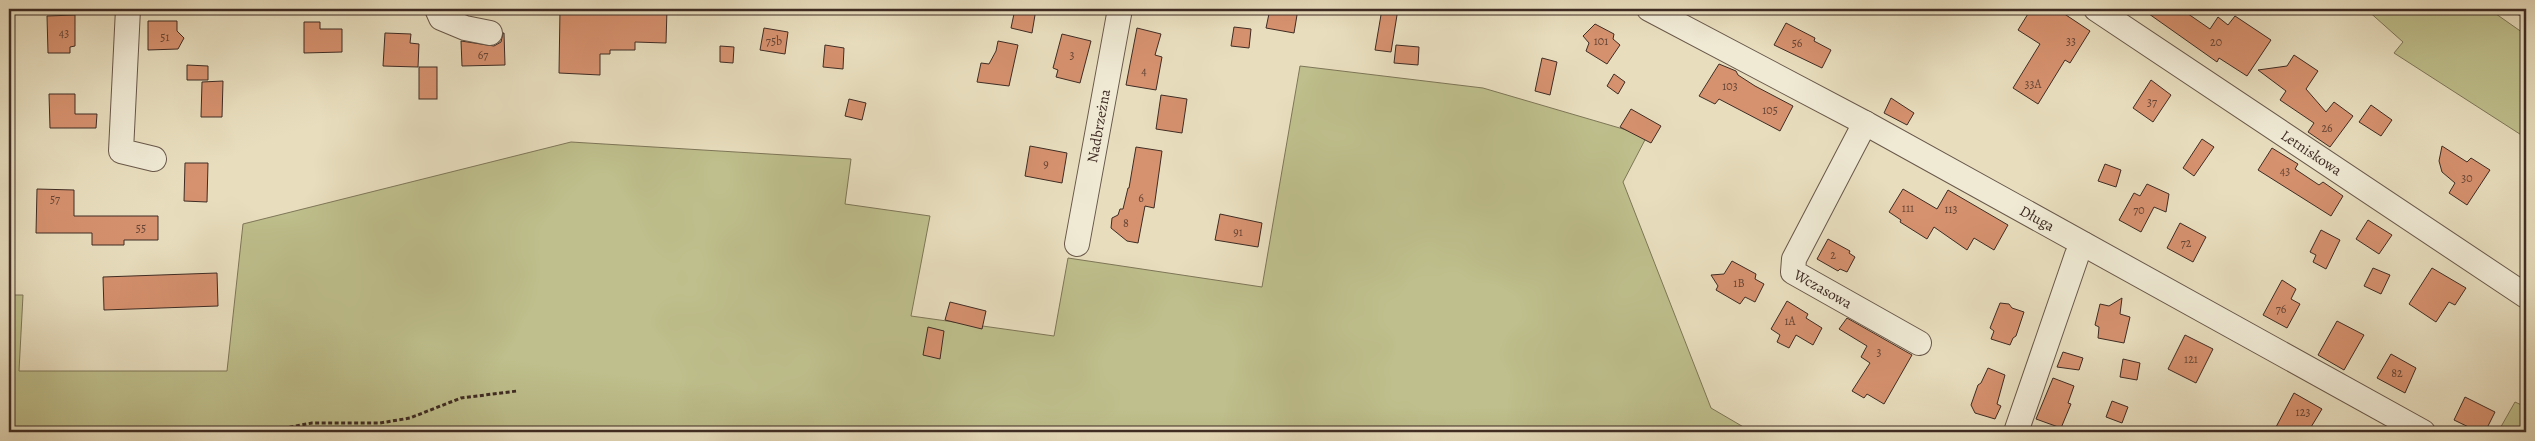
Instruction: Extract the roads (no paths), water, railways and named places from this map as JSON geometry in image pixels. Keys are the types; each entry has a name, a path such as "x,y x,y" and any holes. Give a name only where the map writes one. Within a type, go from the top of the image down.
{"street":[{"path":"128,9 121,151 154,159"},
{"path":"428,9 437,9 441,18 465,28 490,33"},
{"name":"Nadbrzeżna","path":"1077,244 1120,9"},
{"name":"Długa","path":"1648,9 1865,123 2423,432"},
{"name":"Letniskowa","path":"2096,9 2526,296"},
{"name":"Wczasowa","path":"1865,123 1794,260 1793,272 1919,343"},
{"path":"2016,432 2077,255 2083,244"}],"railway":[{"path":"2513,9 2526,18"}]}
